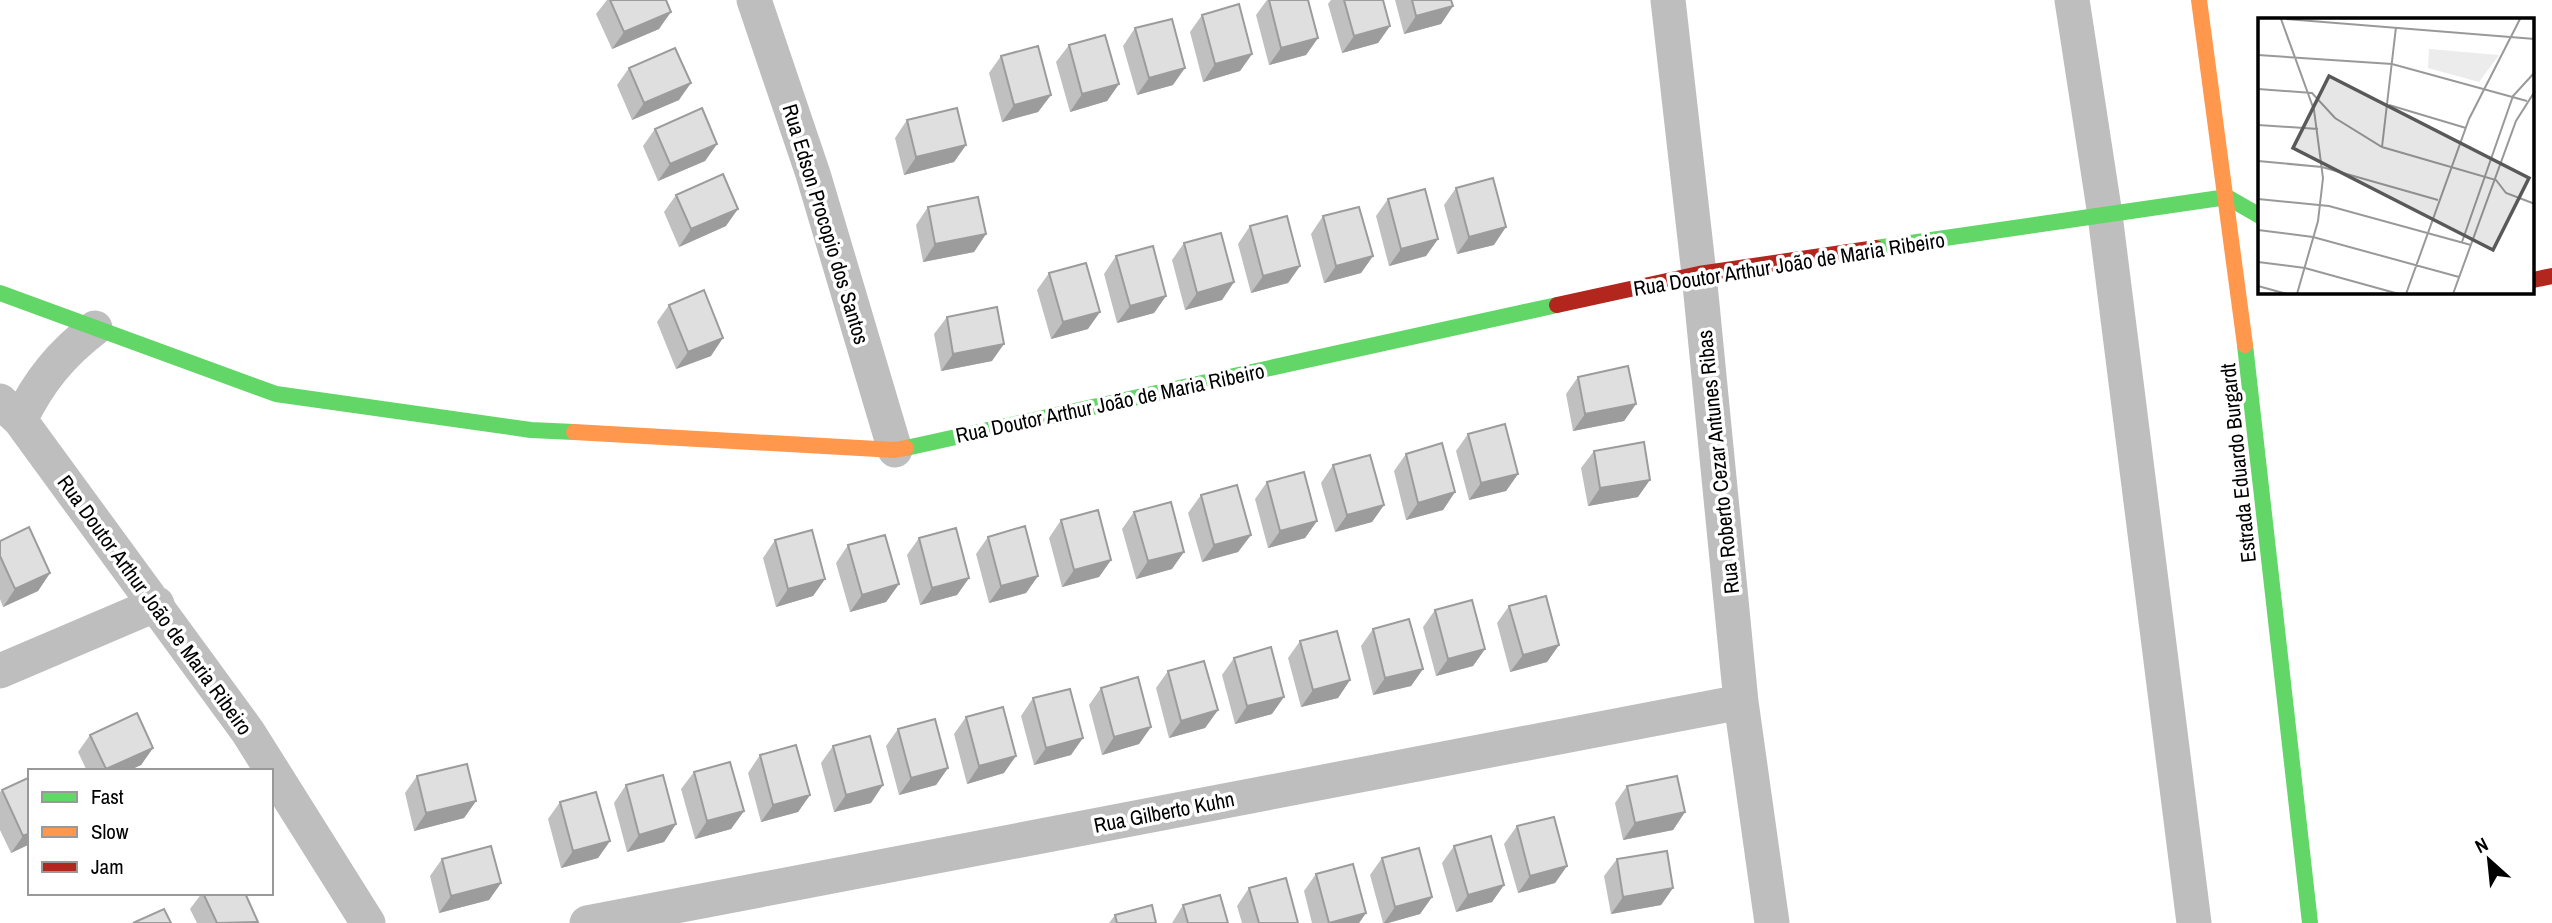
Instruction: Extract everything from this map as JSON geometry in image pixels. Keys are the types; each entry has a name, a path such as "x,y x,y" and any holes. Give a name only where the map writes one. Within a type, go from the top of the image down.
{"street":[{"name":"Rua Edson Procopio dos Santos","path":"754,0 813,174 895,450"},
{"name":"Rua Roberto Cezar Antunes Ribas","path":"1668,0 1699,274 1741,702 1772,923"},
{"path":"2072,0 2105,215 2194,923"},
{"name":"Estrada Eduardo Burgardt","path":"2199,0 2227,197 2310,923"},
{"name":"Rua Doutor Arthur João de Maria Ribeiro","path":"0,293 276,394 531,430 895,450 1699,274 2227,197"},
{"path":"2227,197 2258,215"},
{"path":"2534,280 2552,276"},
{"path":"10,410 69,348 95,328"},
{"name":"Rua Doutor Arthur João de Maria Ribeiro","path":"10,410 157,604 271,769"},
{"path":"0,671 157,604"},
{"name":"Rua Gilberto Kuhn","path":"587,923 1741,702"},
{"name":"Rua Doutor Arthur João de Maria Ribeiro","path":"273,772 368,923"}],"building":[{"path":"610,0 666,0 671,12 624,32"},
{"path":"1269,0 1308,0 1318,38 1281,48"},
{"path":"1344,0 1383,0 1390,26 1354,36"},
{"path":"1412,0 1451,0 1453,6 1416,16"},
{"path":"1239,4 1252,54 1215,64 1202,15"},
{"path":"1172,19 1185,68 1149,78 1135,28"},
{"path":"1105,35 1119,84 1082,94 1069,45"},
{"path":"1038,46 1051,95 1014,105 1001,56"},
{"path":"675,48 691,83 644,103 629,68"},
{"path":"702,108 717,144 670,164 655,129"},
{"path":"957,108 966,145 916,157 907,120"},
{"path":"723,174 738,209 691,229 676,195"},
{"path":"1493,178 1506,227 1469,237 1456,188"},
{"path":"1425,189 1438,239 1401,249 1388,199"},
{"path":"978,197 986,234 935,244 928,207"},
{"path":"1359,207 1373,256 1336,266 1323,216"},
{"path":"1287,216 1300,266 1263,276 1250,226"},
{"path":"1221,233 1234,282 1197,293 1184,243"},
{"path":"1153,246 1166,296 1130,306 1116,256"},
{"path":"1086,263 1100,312 1063,322 1049,273"},
{"path":"704,290 723,338 688,352 669,305"},
{"path":"997,307 1004,344 953,354 947,317"},
{"path":"1628,366 1636,404 1585,414 1578,377"},
{"path":"1505,424 1518,474 1481,483 1468,434"},
{"path":"1644,442 1650,480 1600,488 1594,451"},
{"path":"1442,443 1455,492 1418,503 1406,454"},
{"path":"1370,455 1384,505 1347,515 1333,465"},
{"path":"1304,472 1317,521 1280,531 1267,482"},
{"path":"1237,485 1251,535 1214,545 1201,495"},
{"path":"1171,502 1184,552 1148,561 1134,512"},
{"path":"1098,510 1111,560 1074,570 1061,520"},
{"path":"1025,526 1038,576 1001,586 988,537"},
{"path":"29,527 50,573 15,589 0,556 0,541"},
{"path":"956,528 969,578 932,588 919,538"},
{"path":"812,530 825,579 788,589 775,540"},
{"path":"885,535 899,584 862,595 848,545"},
{"path":"1546,596 1559,645 1523,655 1509,606"},
{"path":"1472,600 1485,649 1448,659 1435,610"},
{"path":"1409,619 1423,669 1385,678 1373,629"},
{"path":"1337,631 1350,680 1313,690 1300,641"},
{"path":"1271,647 1284,697 1247,706 1234,658"},
{"path":"1204,661 1218,710 1181,721 1168,671"},
{"path":"1138,677 1151,727 1114,737 1101,688"},
{"path":"1070,689 1083,738 1046,748 1033,698"},
{"path":"1003,707 1016,756 979,766 966,717"},
{"path":"137,713 153,748 106,769 90,735"},
{"path":"935,719 948,768 911,778 898,729"},
{"path":"870,736 883,785 846,795 833,746"},
{"path":"796,745 810,795 773,805 760,755"},
{"path":"730,762 744,811 707,821 694,772"},
{"path":"467,764 476,801 426,813 417,776"},
{"path":"663,775 676,824 639,835 626,785"},
{"path":"1677,776 1685,812 1635,823 1627,786"},
{"path":"28,778 28,834 23,836 2,790"},
{"path":"596,792 610,841 573,851 560,802"},
{"path":"1554,817 1567,866 1530,876 1517,826"},
{"path":"1491,836 1504,885 1468,895 1454,846"},
{"path":"491,846 501,883 451,896 442,859"},
{"path":"1419,848 1432,897 1395,907 1382,858"},
{"path":"1667,851 1673,888 1623,897 1617,859"},
{"path":"1353,864 1366,913 1329,923 1316,874"},
{"path":"1286,878 1298,923 1259,923 1249,888"},
{"path":"204,895 246,895 258,922 217,923"},
{"path":"1220,895 1228,923 1188,923 1183,905"},
{"path":"1152,905 1156,923 1117,923 1115,915"},
{"path":"164,909 171,923 133,923"}],"traffic: fast":[{"path":"1876,248 2227,197 2258,215"},
{"path":"0,293 276,394 531,430 574,432"},
{"path":"906,448 1557,305"},
{"path":"2245,345 2310,923"}],"traffic: slow":[{"path":"2199,0 2245,345"},
{"path":"574,432 895,450 906,448"}],"traffic: jam":[{"path":"1557,305 1699,274 1876,248"},
{"path":"2534,280 2552,276"}]}
